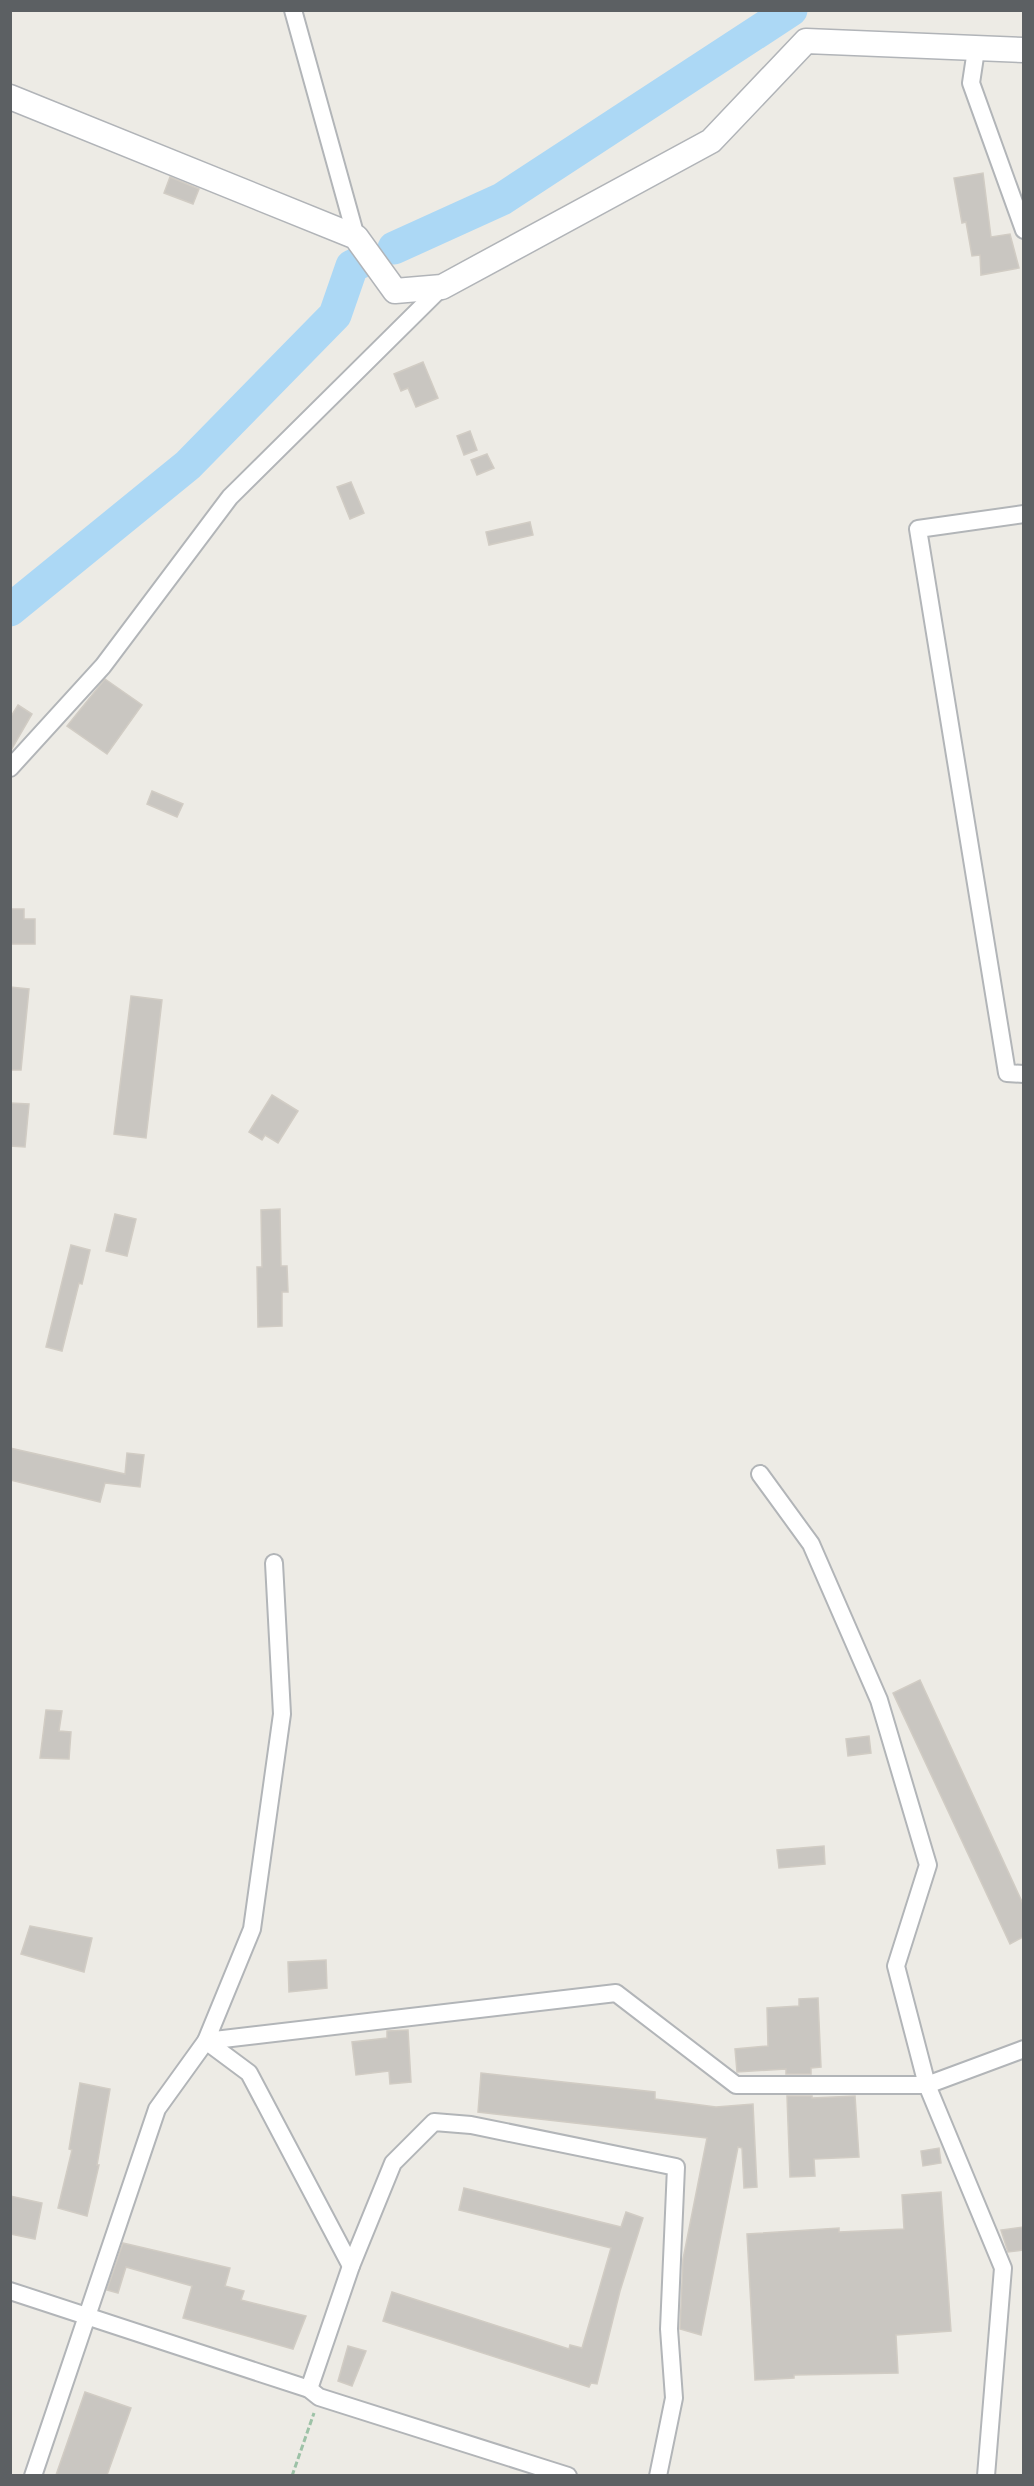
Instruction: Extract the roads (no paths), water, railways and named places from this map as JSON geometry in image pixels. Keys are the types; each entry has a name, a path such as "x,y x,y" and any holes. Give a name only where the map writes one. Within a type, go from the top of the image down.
{"street":[{"path":"293,10 356,237 395,291 442,287"},
{"path":"10,768 103,666 230,496 442,287 711,141 806,40 976,50 1023,50"},
{"path":"976,50 971,83 1023,230"},
{"path":"10,98 356,237"},
{"path":"1023,514 918,529 1007,1073 1023,1074"},
{"path":"760,1474 811,1544 879,1700 928,1865 896,1966 927,2085 1003,2268 986,2475"},
{"path":"33,2475 157,2109 206,2042 252,1929 282,1714 274,1563"},
{"path":"206,2042 616,1993 736,2085 927,2085 1023,2049"},
{"path":"206,2042 249,2073 351,2266"},
{"path":"314,2393 351,2266 393,2163 434,2122 471,2124 676,2167 669,2329 674,2398 658,2475"},
{"path":"10,2291 568,2475"}],"waterway":[{"path":"394,248 502,199 791,10"},
{"path":"10,610 188,465 335,315 352,266 361,262"}]}
